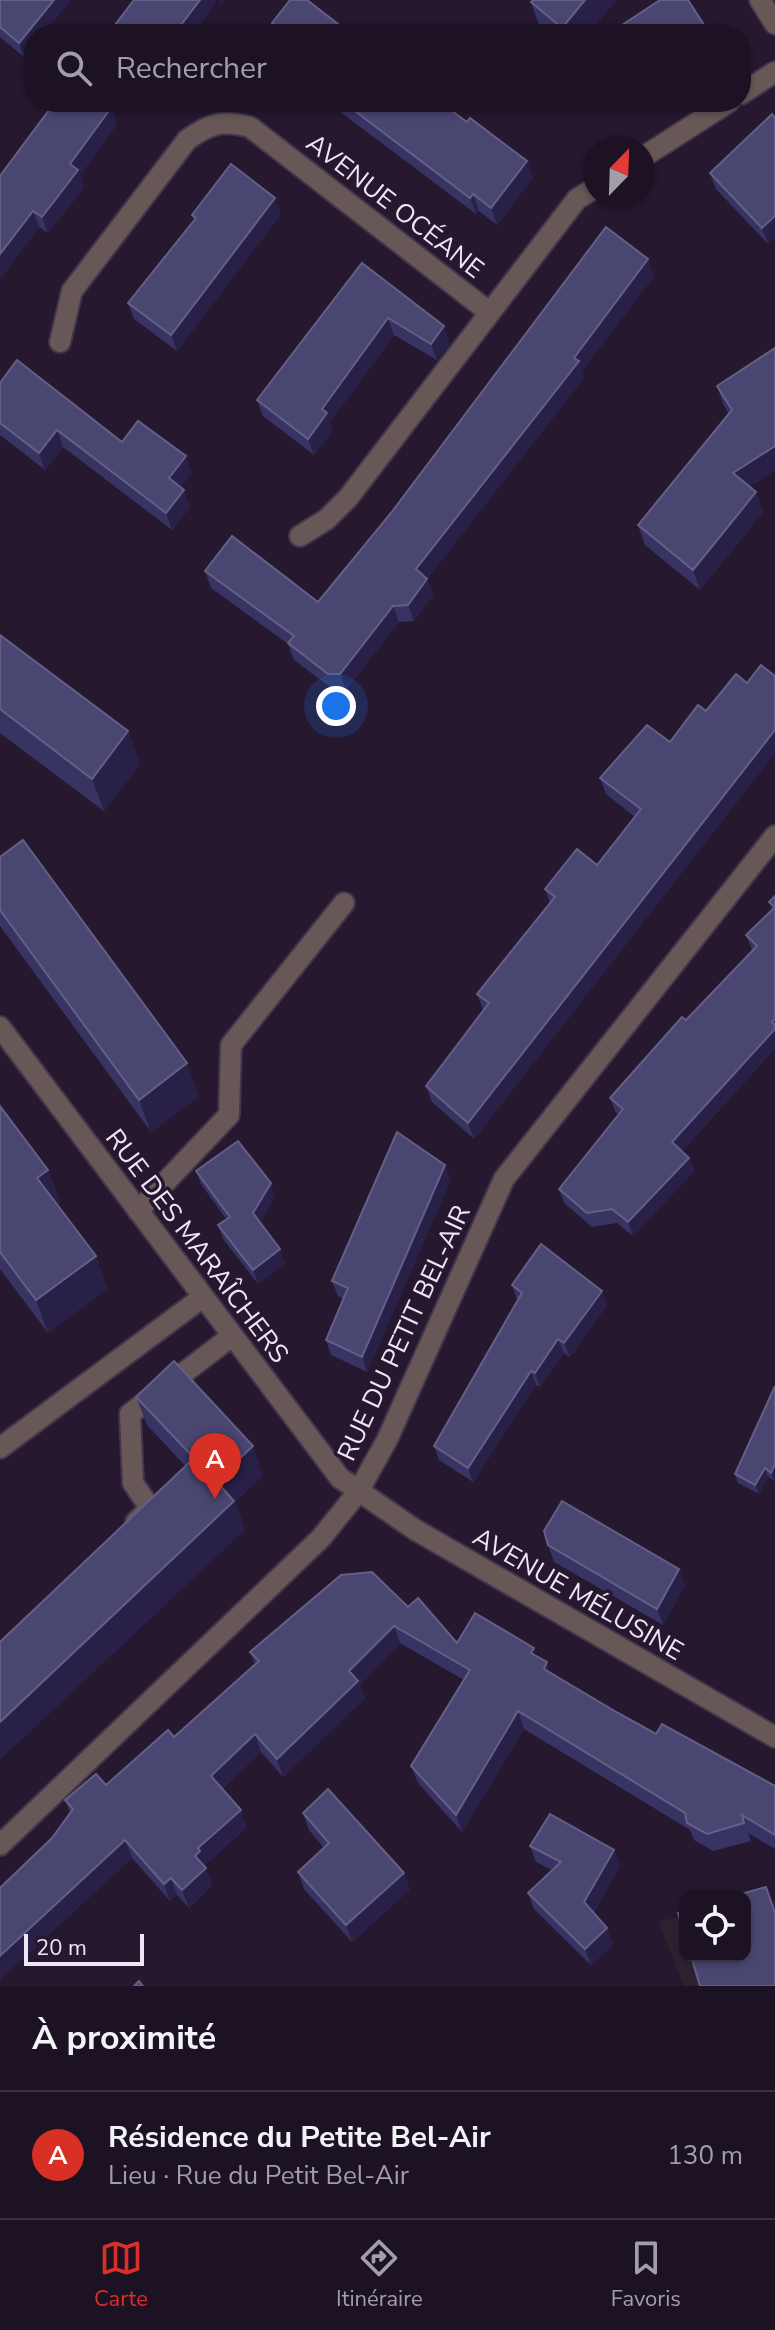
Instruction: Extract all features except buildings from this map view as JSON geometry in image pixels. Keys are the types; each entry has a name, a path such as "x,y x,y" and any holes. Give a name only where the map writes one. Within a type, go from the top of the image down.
{"street":[{"path":"760,0 775,24"},
{"path":"751,88 775,72"},
{"path":"655,149 713,112"},
{"name":"AVENUE OCÉANE","path":"60,342 72,291 187,140 208,124 228,122 250,127 489,312"},
{"name":"AVENUE OCÉANE","path":"300,536 327,519 348,498 489,312 583,195"},
{"name":"RUE DU PETIT BEL-AIR","path":"0,1845 321,1538 358,1492 387,1440 504,1179 775,836"},
{"path":"138,1211 229,1115 231,1045 344,903"},
{"name":"RUE DES MARAÎCHERS","path":"0,1027 340,1478 358,1492"},
{"path":"0,1448 203,1297"},
{"path":"118,1540 150,1508 133,1483 130,1414 232,1336"},
{"name":"AVENUE MÉLUSINE","path":"358,1492 414,1529 775,1737"}],"shaded area":[{"path":"775,1900 775,1986 684,1986 658,1921 679,1917 679,1962 751,1962 751,1904"}],"place":[{"name":"Résidence du Petite Bel-Air","path":"215,1499"}]}
